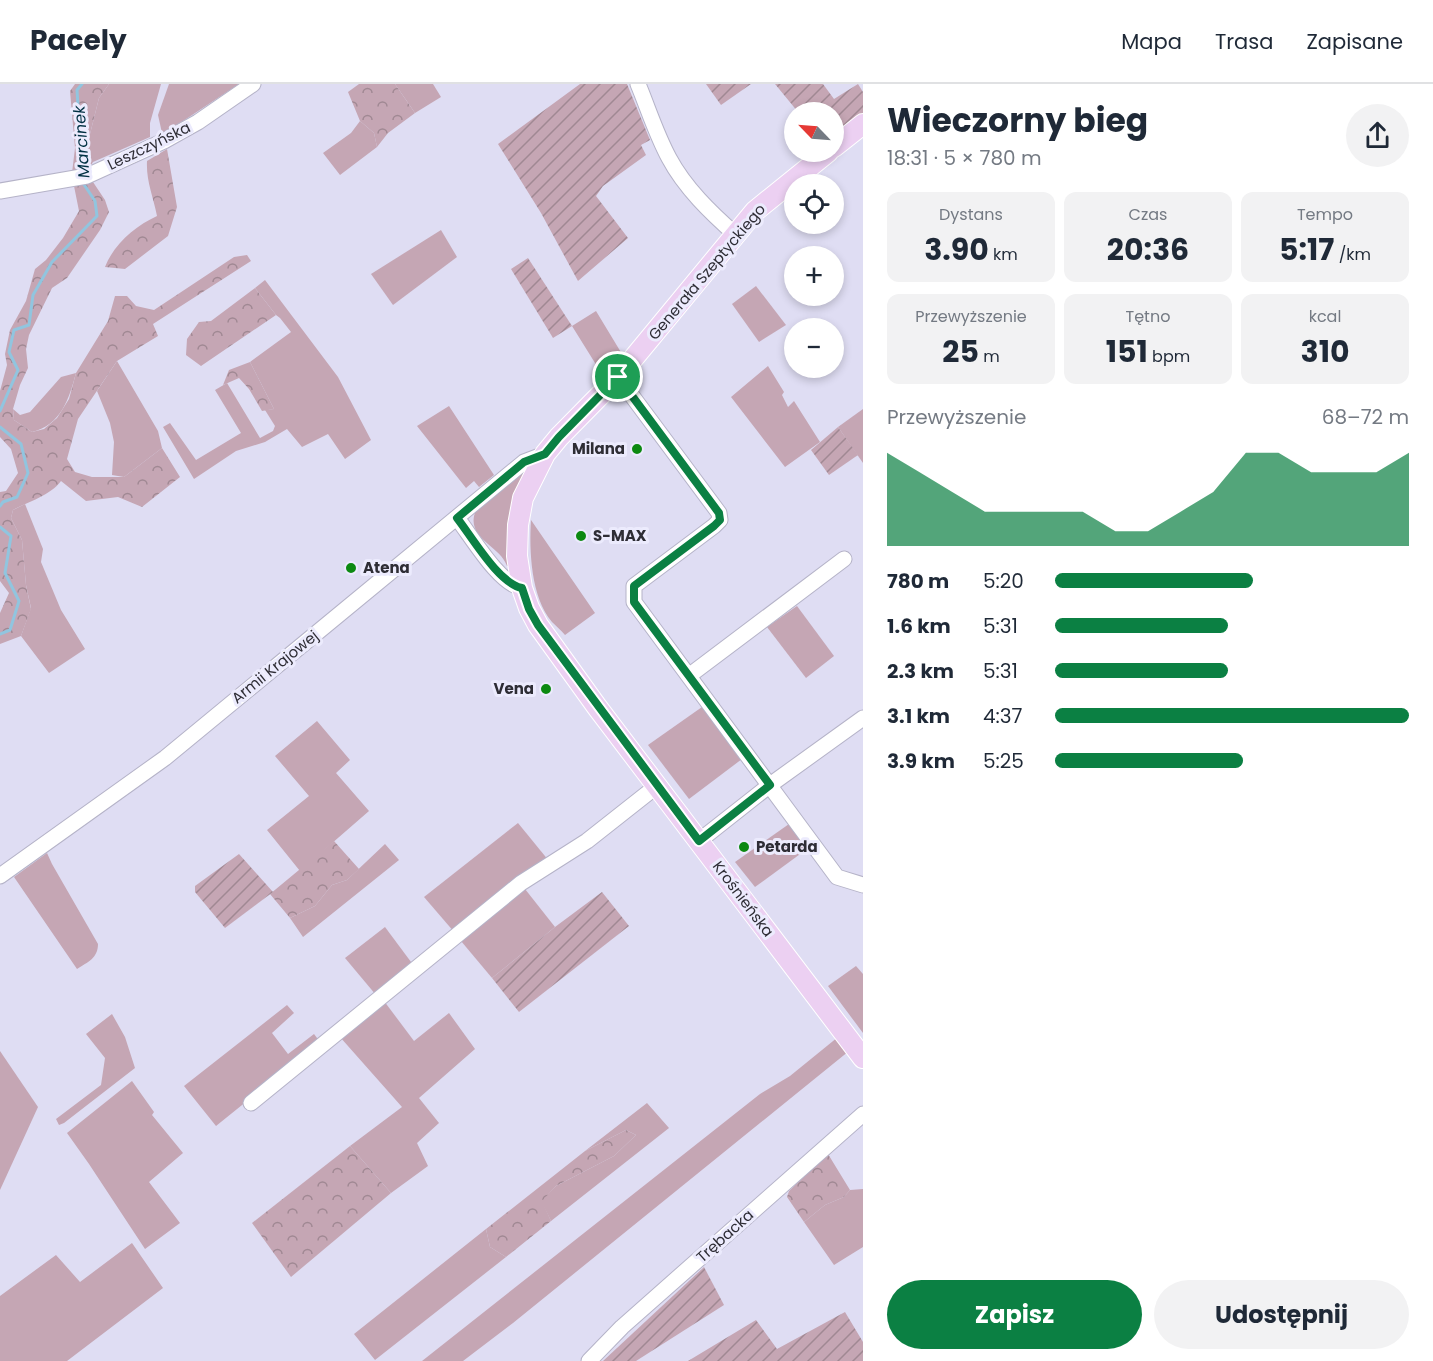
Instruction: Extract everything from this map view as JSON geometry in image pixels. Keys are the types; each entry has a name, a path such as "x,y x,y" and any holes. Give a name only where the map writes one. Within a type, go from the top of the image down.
{"main road":[{"path":"844,139 863,124"},
{"name":"Generała Szeptyckiego","path":"545,454 618,377 755,212 816,162"},
{"name":"Krośnieńska","path":"545,454 528,486 520,512 517,556 522,588 529,609 538,625 597,706 863,1058"}],"street":[{"name":"Leszczyńska","path":"0,191 87,176 190,127 253,84"},
{"path":"638,84 664,147 679,174 710,212 736,235"},
{"path":"618,377 719,513 720,520 634,586 634,602 837,877 863,885"},
{"name":"Armii Krajowej","path":"0,876 165,758 524,462 545,454"},
{"path":"457,518 501,575 514,587 522,588"},
{"path":"690,675 844,559"},
{"path":"699,841 770,785 863,718"},
{"path":"251,1102 520,883 587,841 658,785"},
{"name":"Trębacka","path":"590,1361 622,1327 863,1114"}],"green space":[{"path":"75,84 109,84 99,98 87,146 75,148 70,91"},
{"path":"109,84 161,84 150,123 150,137 93,162 88,170 72,173 75,148 87,146 99,98"},
{"path":"169,84 239,84 162,133 158,115"},
{"path":"359,84 395,84 415,113 388,133 377,147 374,133 360,121 348,92"},
{"path":"395,84 433,84 441,97 415,113"},
{"path":"580,84 627,84 650,140 641,145 646,155 603,186 596,196 628,238 578,281 541,213 498,144"},
{"path":"706,84 751,84 721,105"},
{"path":"775,84 823,84 834,99 858,84 863,92 863,115 844,129 844,102 790,102"},
{"path":"360,121 374,133 377,147 340,175 323,153 351,133"},
{"path":"167,149 177,207 168,236 125,269 105,267 114,251 126,237 157,216 147,161"},
{"path":"91,179 105,200 109,212 100,230 67,278 52,288 29,335 26,349 28,368 13,409 14,420 32,432 44,429 57,418 69,399 76,373 108,321 115,296 127,296 136,306 154,310 234,257 247,255 251,261 153,324 158,336 117,361 78,419 67,459 75,472 92,477 124,477 162,448 180,477 142,507 118,497 86,501 61,481 45,494 13,510 11,518 22,540 26,585 31,609 21,636 0,644 0,613 9,593 0,581 0,492 6,491 18,473 11,449 0,437 0,391 7,365 5,354 10,330 26,301 35,269 46,260 63,238 79,211 74,186"},
{"path":"441,230 457,257 393,305 371,274"},
{"path":"528,258 572,326 553,338 511,269"},
{"path":"265,280 338,377 371,440 345,459 328,434 302,447 287,429 265,442 236,451 194,479 163,427 170,423 196,460 241,433 215,390 227,383 260,438 273,431 275,426 265,410 274,409 250,362 291,332 255,288"},
{"path":"756,286 784,322 784,326 759,342 732,304"},
{"path":"255,288 276,315 201,366 186,355 187,339 199,322 211,321"},
{"path":"596,311 622,354 626,353 605,379 572,326"},
{"path":"117,361 158,431 162,448 124,477 112,475 114,442 110,423 97,391"},
{"path":"250,362 274,409 262,411 249,389 239,378 223,385 229,370"},
{"path":"768,366 784,392 782,395 788,407 794,401 820,442 785,467 731,397"},
{"path":"76,373 67,401 57,417 50,423 32,432 14,420 13,409 20,415 30,412 61,377"},
{"path":"449,406 494,475 479,487 474,481 466,488 417,426"},
{"path":"863,409 863,463 838,427"},
{"path":"838,427 858,455 829,475 811,450"},
{"path":"522,471 526,472 510,566 507,566 498,552 484,541 475,528 474,520 476,510"},
{"path":"25,504 43,549 41,562 61,610 85,649 49,673 21,636 31,608 26,585 22,540 11,518 13,510"},
{"path":"531,520 595,613 565,635 545,612 536,587 530,546"},
{"path":"797,606 834,656 806,678 767,627"},
{"path":"702,707 742,759 689,799 648,745"},
{"path":"317,721 350,760 336,773 369,811 300,871 267,830 309,796 275,756"},
{"path":"518,823 549,861 455,933 424,897"},
{"path":"789,824 807,849 755,887 735,862"},
{"path":"334,841 359,869 347,880 332,885 315,906 290,918 270,894"},
{"path":"385,844 399,860 303,937 290,918 315,906 332,885 347,880"},
{"path":"47,853 98,944 94,956 77,969 14,877"},
{"path":"239,854 273,892 225,928 195,892 195,886"},
{"path":"525,889 555,927 492,978 461,941"},
{"path":"602,892 629,926 519,1012 492,978"},
{"path":"385,927 414,966 376,995 345,958"},
{"path":"856,966 863,974 863,1033 828,986"},
{"path":"384,1001 414,1041 449,1013 475,1049 419,1098 439,1123 417,1143 428,1166 391,1193 350,1146 402,1107 340,1037"},
{"path":"287,1005 294,1013 272,1033 288,1054 314,1034 320,1042 216,1126 184,1086"},
{"path":"112,1014 125,1037 135,1068 59,1125 56,1119 101,1085 105,1058 86,1034"},
{"path":"838,1037 849,1051 513,1323 463,1361 422,1361 760,1094 790,1076"},
{"path":"0,1051 38,1107 0,1190"},
{"path":"132,1081 154,1112 152,1115 183,1153 149,1182 180,1223 145,1249 67,1133"},
{"path":"647,1103 669,1128 551,1221 541,1201 556,1186 614,1156 636,1135 626,1130 585,1151"},
{"path":"626,1130 636,1135 614,1156 556,1186 542,1201 551,1221 506,1257 490,1247 486,1229 585,1151"},
{"path":"350,1146 391,1193 291,1277 252,1223"},
{"path":"828,1154 850,1190 844,1197 825,1205 804,1222 787,1197 789,1191"},
{"path":"863,1189 863,1247 834,1265 804,1222 825,1205 844,1197 850,1190"},
{"path":"486,1229 490,1247 506,1257 375,1360 354,1334"},
{"path":"132,1243 163,1288 67,1361 0,1361 0,1296 56,1255 80,1282"},
{"path":"704,1267 724,1305 636,1361 603,1361"},
{"path":"845,1312 863,1342 863,1361 688,1361 756,1320 777,1349"}],"waterway":[{"name":"Marcinek","path":"82,84 77,90 82,173"},
{"name":"Marcinek","path":"0,411 18,370 9,352 14,330 29,325 33,295 52,262 97,216 95,201 83,183"},
{"name":"Marcinek","path":"0,427 21,444 28,473 17,497 3,502 0,506"},
{"name":"Marcinek","path":"0,527 11,536 5,573 19,601 10,630 0,634"}],"place":[{"name":"Milana","path":"637,449"},
{"name":"S-MAX","path":"581,536"},
{"name":"Atena","path":"351,568"},
{"name":"Vena","path":"546,689"},
{"name":"Petarda","path":"744,847"}],"route":[{"path":"618,377 719,513 720,520 634,586 634,602 770,785 699,841 538,625 529,609 522,588 514,587 501,575 457,518 524,462 545,454 618,377"}]}
